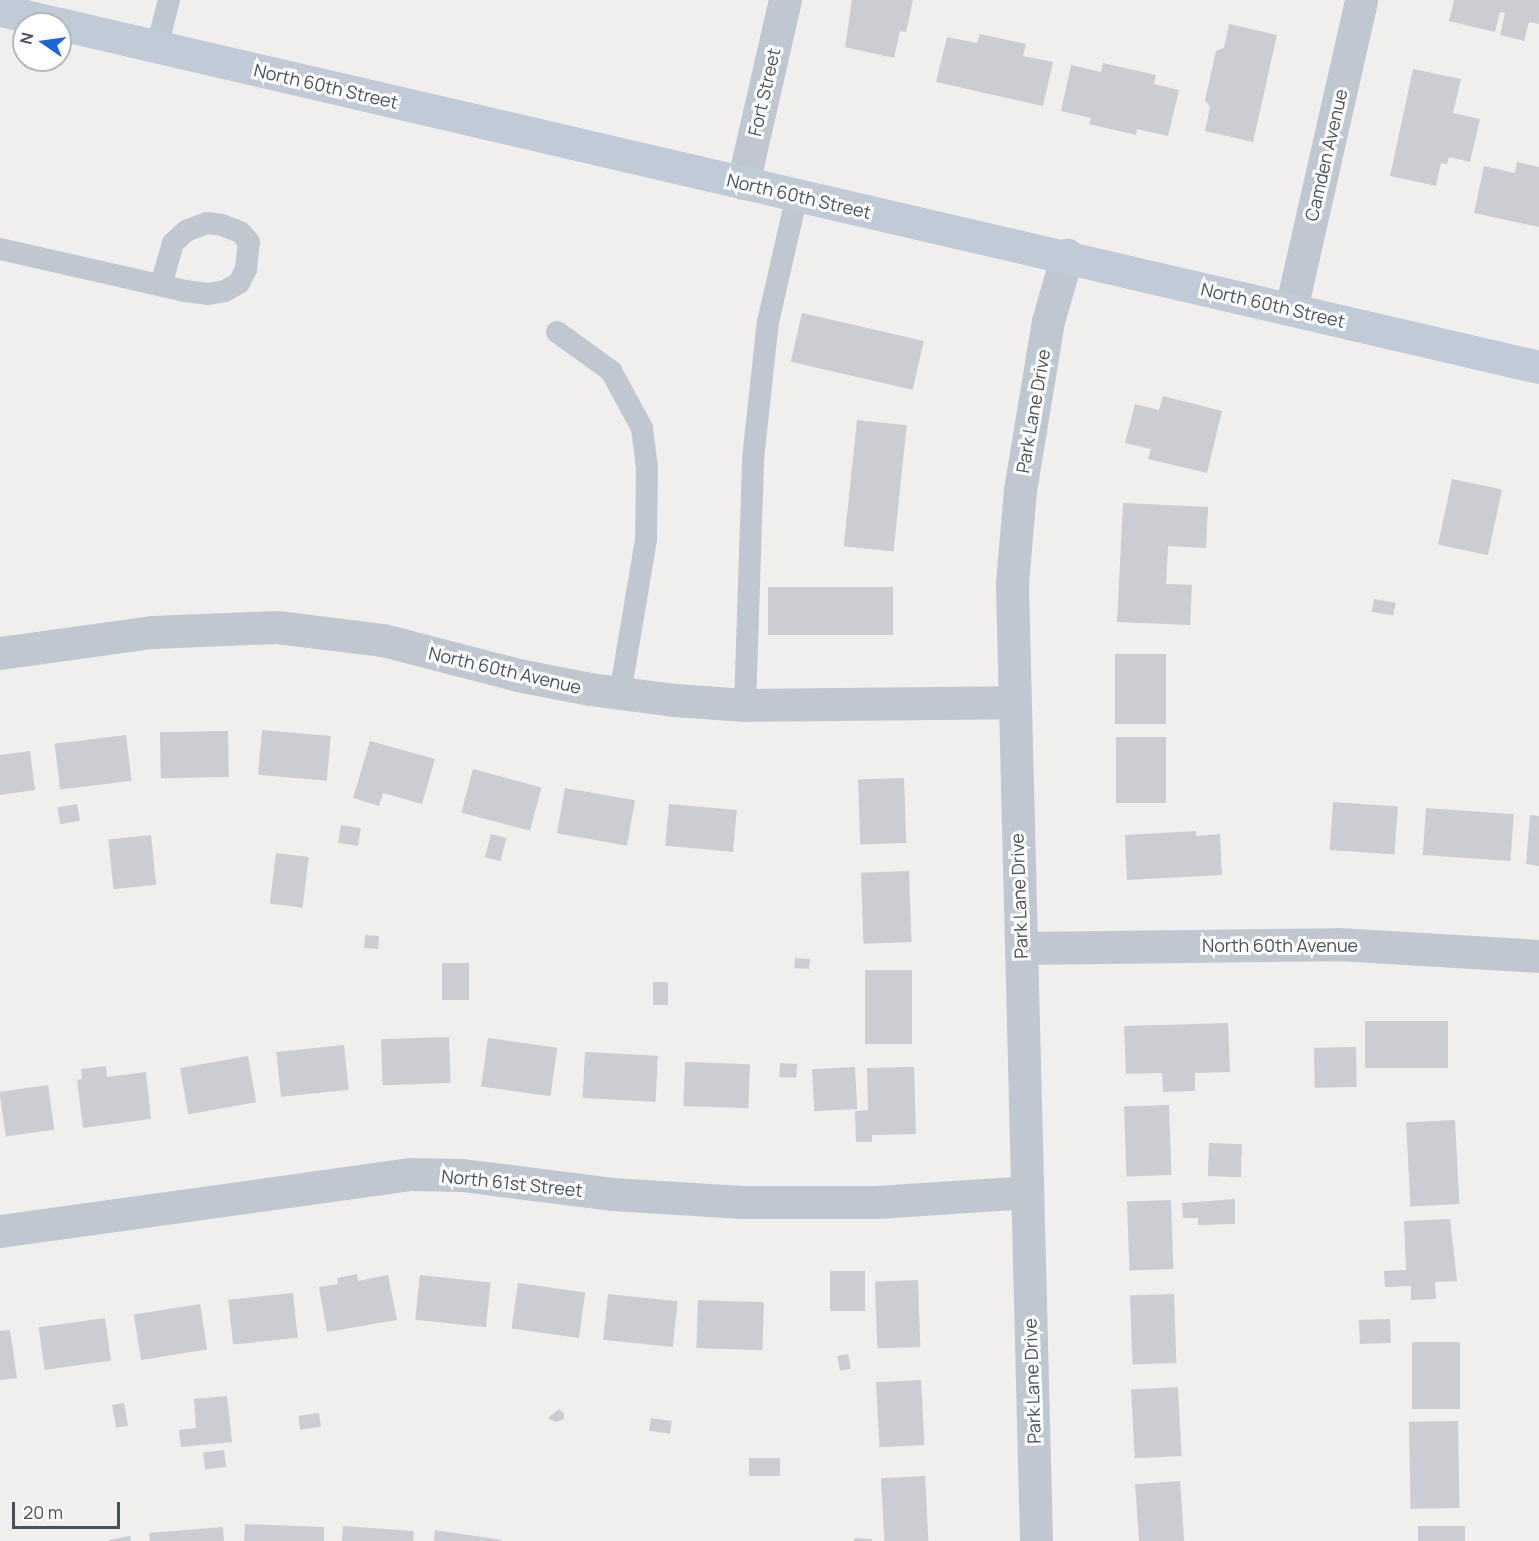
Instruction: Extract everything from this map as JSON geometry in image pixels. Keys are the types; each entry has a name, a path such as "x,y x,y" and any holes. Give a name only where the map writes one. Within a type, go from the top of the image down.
{"main road":[{"name":"North 60th Street","path":"72,27 743,183 1067,255 1539,367"}],"street":[{"name":"Fort Street","path":"743,183 785,0"},
{"name":"Camden Avenue","path":"1291,309 1361,0"},
{"name":"Park Lane Drive","path":"1036,1541 1013,702 1012,583 1020,490 1048,321 1067,255"},
{"name":"North 60th Avenue","path":"0,653 153,632 277,627 383,640 518,675 620,693 745,705 1013,702"},
{"name":"North 60th Avenue","path":"1021,948 1338,944 1539,957"},
{"name":"North 61st Street","path":"0,1231 411,1174 462,1175 612,1194 742,1202 877,1202 1026,1192"}],"lane":[{"path":"158,47 169,0"},
{"path":"745,705 753,459 768,322 797,195"},
{"path":"0,249 161,285"},
{"path":"557,332 611,371 642,428 647,468 646,540 620,693"}],"building":[{"path":"852,0 913,0 906,32 900,31 894,58 845,47"},
{"path":"1454,0 1539,0 1539,24 1529,22 1524,41 1500,35 1505,13 1500,12 1495,32 1449,21"},
{"path":"1229,24 1277,35 1253,142 1205,131 1210,107 1205,100 1216,51 1224,48"},
{"path":"980,34 1026,44 1023,56 1053,62 1043,106 936,82 947,37 977,43"},
{"path":"1103,63 1156,75 1154,84 1179,90 1168,136 1137,129 1136,135 1089,124 1091,118 1061,111 1071,65 1101,72"},
{"path":"1413,69 1461,79 1453,113 1480,119 1470,162 1449,157 1447,164 1441,163 1436,186 1390,176"},
{"path":"1517,162 1539,167 1539,227 1474,213 1484,166 1515,173"},
{"path":"802,313 924,341 913,390 791,362"},
{"path":"1163,396 1222,411 1207,473 1148,459 1151,449 1125,443 1135,404 1159,410"},
{"path":"857,420 907,425 893,552 844,546"},
{"path":"1452,479 1502,490 1488,555 1438,545"},
{"path":"1123,503 1208,507 1206,548 1168,546 1166,584 1192,585 1190,625 1117,622"},
{"path":"768,587 893,587 893,635 768,635"},
{"path":"1374,599 1396,603 1393,616 1372,612"},
{"path":"1115,654 1166,654 1166,724 1115,724"},
{"path":"262,730 331,736 327,781 258,775"},
{"path":"228,731 229,777 161,778 160,732"},
{"path":"126,735 132,781 60,789 55,744"},
{"path":"1116,737 1166,737 1166,803 1116,803"},
{"path":"370,741 435,759 422,804 383,793 379,806 353,798"},
{"path":"30,751 35,790 0,795 0,755"},
{"path":"473,769 542,787 530,831 461,812"},
{"path":"904,778 906,843 860,845 858,780"},
{"path":"565,788 635,800 627,846 557,833"},
{"path":"1333,802 1398,807 1394,854 1330,850"},
{"path":"77,804 80,821 60,824 57,807"},
{"path":"669,804 737,810 733,852 665,846"},
{"path":"1426,808 1514,814 1511,861 1423,855"},
{"path":"1530,815 1539,816 1539,866 1526,864"},
{"path":"341,825 361,828 358,846 338,843"},
{"path":"1196,831 1196,836 1220,834 1222,875 1127,880 1125,835"},
{"path":"491,834 506,838 500,861 485,857"},
{"path":"151,835 156,885 113,889 108,839"},
{"path":"276,853 309,857 303,908 270,904"},
{"path":"909,871 911,942 864,944 861,873"},
{"path":"365,935 379,936 378,949 364,948"},
{"path":"795,958 810,959 809,969 794,968"},
{"path":"442,963 469,963 469,1000 442,1000"},
{"path":"865,970 912,970 912,1044 865,1044"},
{"path":"653,982 668,982 668,1005 653,1005"},
{"path":"1365,1021 1448,1021 1448,1068 1365,1068"},
{"path":"1228,1023 1230,1072 1195,1073 1195,1091 1163,1092 1162,1073 1126,1074 1124,1026"},
{"path":"449,1037 451,1083 383,1085 381,1039"},
{"path":"488,1038 557,1048 550,1096 481,1087"},
{"path":"344,1045 349,1090 281,1097 276,1052"},
{"path":"1356,1047 1357,1087 1315,1088 1314,1048"},
{"path":"585,1052 658,1056 655,1102 583,1098"},
{"path":"248,1056 256,1102 188,1114 180,1068"},
{"path":"685,1062 750,1064 748,1108 683,1106"},
{"path":"780,1063 797,1064 796,1078 779,1077"},
{"path":"106,1066 107,1077 146,1072 151,1119 83,1128 77,1080 82,1079 81,1069"},
{"path":"855,1067 857,1109 814,1111 812,1069"},
{"path":"914,1067 916,1134 872,1135 872,1142 856,1142 855,1111 868,1110 867,1068"},
{"path":"48,1085 54,1130 6,1136 0,1092"},
{"path":"1169,1105 1171,1175 1126,1177 1124,1107"},
{"path":"1455,1120 1459,1204 1410,1206 1406,1123"},
{"path":"1209,1143 1242,1144 1241,1177 1208,1176"},
{"path":"1235,1199 1235,1224 1198,1225 1198,1218 1183,1218 1182,1203"},
{"path":"1171,1200 1173,1269 1129,1270 1127,1202"},
{"path":"1450,1219 1457,1281 1435,1282 1436,1299 1411,1300 1411,1286 1385,1287 1384,1271 1406,1270 1404,1221"},
{"path":"830,1271 865,1271 865,1311 830,1311"},
{"path":"357,1274 358,1281 388,1275 397,1320 327,1332 319,1287 338,1284 337,1278"},
{"path":"420,1275 491,1282 486,1327 415,1320"},
{"path":"918,1280 920,1347 877,1348 875,1282"},
{"path":"518,1283 585,1292 579,1338 512,1329"},
{"path":"293,1293 298,1338 233,1345 228,1300"},
{"path":"608,1294 678,1301 673,1347 603,1340"},
{"path":"1174,1294 1176,1363 1132,1364 1130,1296"},
{"path":"698,1300 764,1302 762,1350 696,1348"},
{"path":"200,1304 207,1349 141,1360 134,1314"},
{"path":"105,1318 111,1361 45,1370 39,1327"},
{"path":"1390,1319 1391,1343 1360,1344 1359,1320"},
{"path":"10,1330 17,1378 0,1380 0,1331"},
{"path":"1412,1342 1460,1342 1460,1409 1412,1409"},
{"path":"848,1354 851,1369 840,1371 837,1356"},
{"path":"921,1380 924,1445 879,1447 876,1382"},
{"path":"1178,1387 1182,1456 1135,1458 1131,1389"},
{"path":"227,1396 232,1442 181,1447 179,1430 196,1428 194,1399"},
{"path":"124,1403 128,1426 116,1428 112,1405"},
{"path":"559,1409 564,1413 564,1419 556,1422 548,1418"},
{"path":"319,1413 321,1427 300,1430 298,1416"},
{"path":"651,1418 672,1421 670,1434 649,1431"},
{"path":"1458,1421 1460,1508 1411,1509 1409,1422"},
{"path":"224,1450 226,1467 205,1469 203,1453"},
{"path":"749,1458 780,1458 780,1476 749,1476"},
{"path":"925,1476 928,1541 884,1541 881,1478"},
{"path":"1180,1481 1184,1541 1139,1541 1135,1484"},
{"path":"245,1524 324,1527 324,1541 244,1541"},
{"path":"343,1526 414,1531 413,1541 342,1541"},
{"path":"1418,1526 1465,1526 1465,1541 1418,1541"},
{"path":"223,1527 224,1541 150,1541 149,1533"},
{"path":"435,1530 502,1540 502,1541 434,1541"},
{"path":"130,1536 131,1541 109,1541 109,1540"},
{"path":"854,1538 872,1539 872,1541 854,1541"}]}
